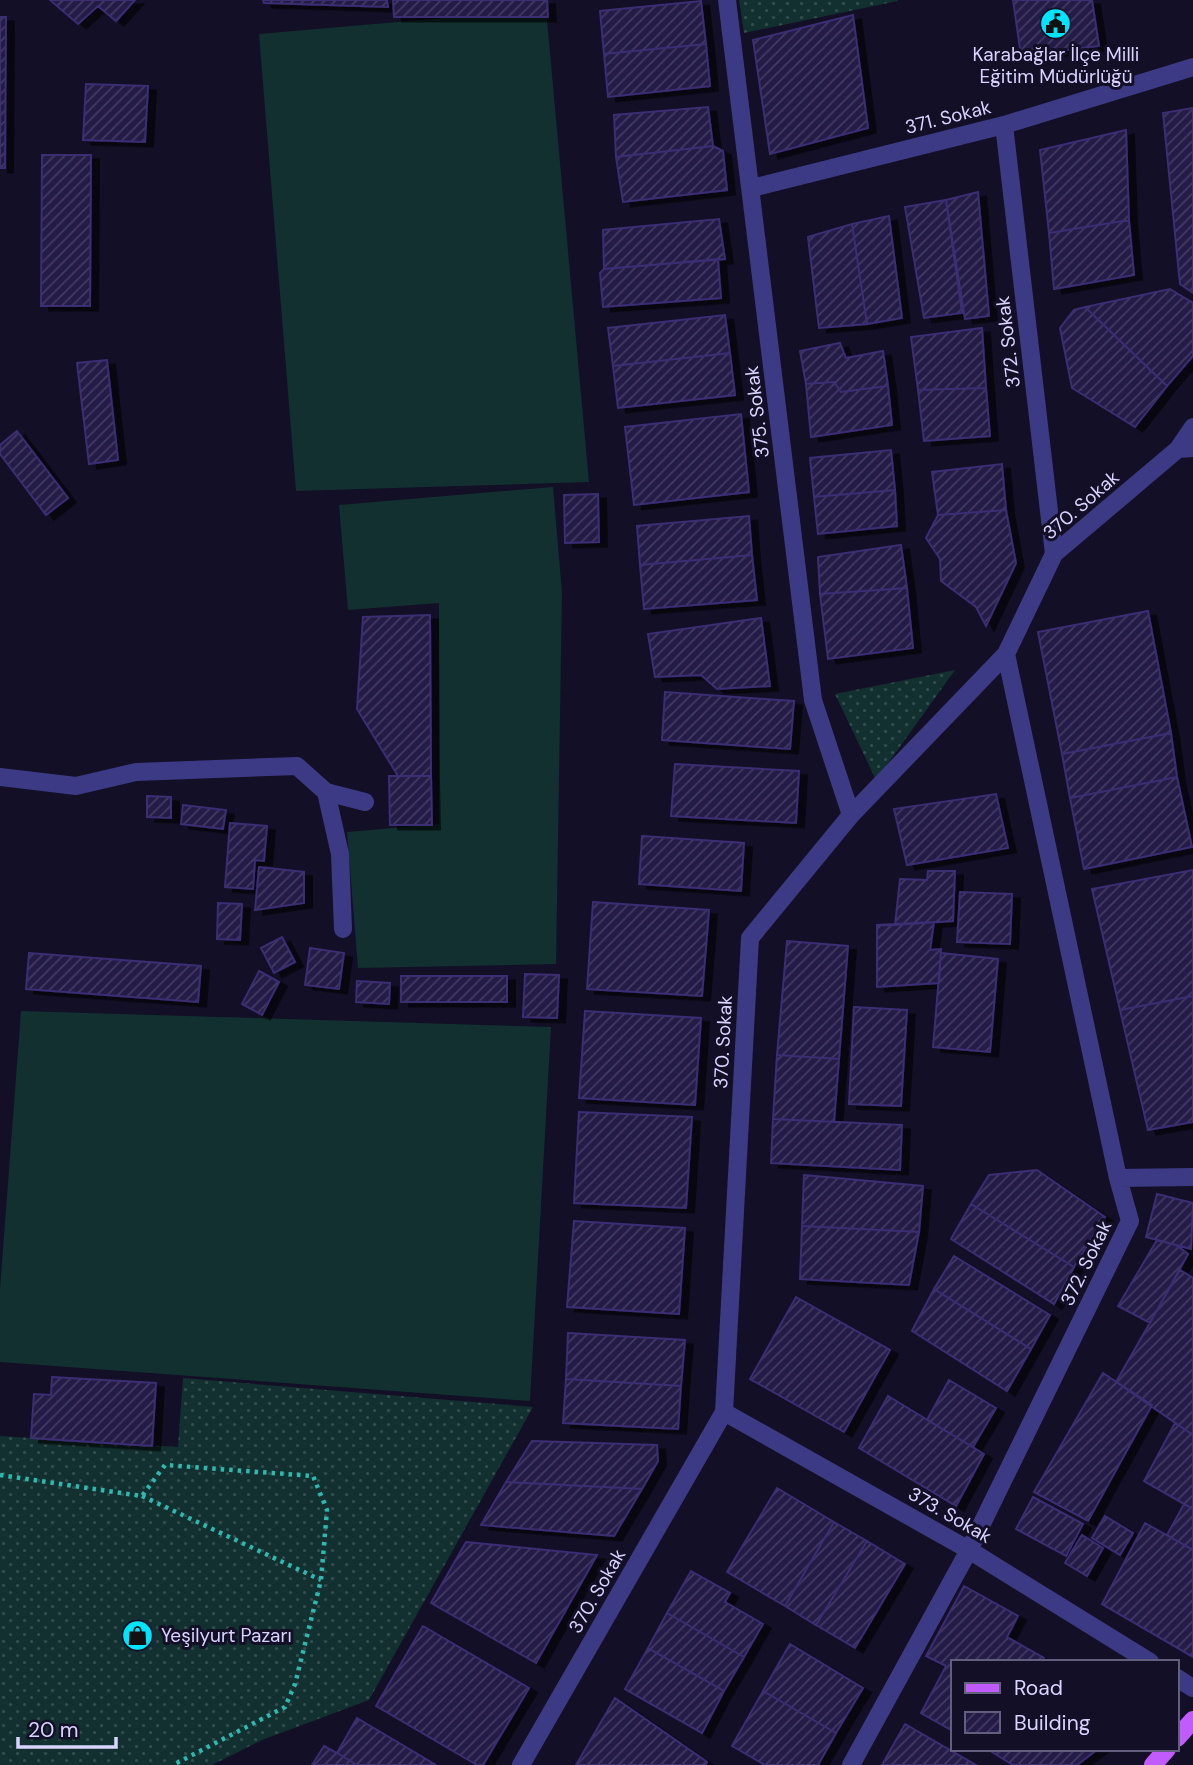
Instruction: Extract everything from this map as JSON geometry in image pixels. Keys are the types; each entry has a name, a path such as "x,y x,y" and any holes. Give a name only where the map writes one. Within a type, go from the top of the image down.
{"main road":[{"path":"1179,1736 1193,1720"},
{"path":"1153,1765 1165,1751"}],"street":[{"name":"375. Sokak","path":"727,0 813,700 851,815"},
{"name":"371. Sokak","path":"752,188 1004,125 1193,67"},
{"name":"372. Sokak","path":"1004,125 1054,554"},
{"name":"370. Sokak","path":"521,1765 724,1412 750,938 851,815 1006,654 1054,554 1185,448 1193,427"},
{"name":"372. Sokak","path":"851,1765 969,1550 1130,1221 1118,1178 1006,654"},
{"path":"0,777 76,786 136,772 297,766 326,792 365,802"},
{"path":"326,792 340,854 343,929"},
{"path":"1118,1178 1193,1177"},
{"name":"373. Sokak","path":"724,1412 969,1550 1147,1660"}],"path":[{"path":"142,1496 165,1465 313,1476 327,1510 321,1580 295,1684 285,1707 173,1765"},
{"path":"0,1475 142,1496 321,1580"}],"green space":[{"path":"739,0 898,0 898,1 744,33"},
{"path":"546,9 589,482 296,491 259,34"},
{"path":"553,487 562,592 556,964 358,968 347,832 439,824 439,603 348,610 339,505"},
{"path":"955,670 876,780 835,694"},
{"path":"21,1011 551,1027 530,1401 0,1362 0,1289"},
{"path":"183,1378 533,1407 369,1700 262,1740 212,1765 0,1765 0,1436 178,1447"}],"building":[{"path":"50,0 135,0 116,21 98,6 78,24"},
{"path":"263,0 387,0 388,7 264,3"},
{"path":"393,0 547,0 548,17 394,17"},
{"name":"Karabağlar İlçe Milli Eğitim Müdürlüğü","path":"1013,0 1092,0 1099,46 1021,56"},
{"path":"701,1 706,44 604,54 600,11"},
{"path":"853,15 868,128 770,154 753,40"},
{"path":"0,17 6,17 5,168 0,168"},
{"path":"706,44 710,86 608,97 604,54"},
{"path":"86,84 148,86 145,142 83,140"},
{"path":"708,107 713,146 616,157 614,115"},
{"path":"1193,108 1193,293 1180,284 1163,113"},
{"path":"1126,130 1129,220 1049,233 1040,150"},
{"path":"713,146 723,151 727,190 623,202 616,157"},
{"path":"42,155 91,155 90,306 41,306"},
{"path":"978,192 989,316 965,319 946,200"},
{"path":"946,200 962,313 924,318 905,207"},
{"path":"889,216 902,318 867,324 852,224"},
{"path":"719,219 725,259 604,269 603,230"},
{"path":"1129,220 1134,275 1054,289 1049,233"},
{"path":"852,224 867,324 819,328 808,237"},
{"path":"718,259 721,298 603,307 600,273 604,269"},
{"path":"1170,289 1193,303 1193,356 1167,386 1085,307"},
{"path":"1085,307 1167,386 1135,427 1072,388 1060,328 1074,310"},
{"path":"725,315 730,353 613,366 608,328"},
{"path":"982,328 986,388 918,390 911,337"},
{"path":"840,343 846,358 883,351 888,386 841,392 834,382 806,384 800,351"},
{"path":"730,353 735,395 618,408 613,366"},
{"path":"107,360 118,460 89,464 77,363"},
{"path":"834,382 841,392 888,386 892,425 811,437 806,384"},
{"path":"986,388 990,436 924,441 918,390"},
{"path":"741,414 749,492 634,505 625,427"},
{"path":"17,431 68,498 46,515 0,454 0,445"},
{"path":"891,450 895,490 814,497 810,458"},
{"path":"1002,464 1006,510 938,515 932,472"},
{"path":"895,490 897,526 818,534 814,497"},
{"path":"598,494 599,542 565,543 564,495"},
{"path":"1006,510 1016,563 986,626 976,607 941,581 940,559 926,538 938,515"},
{"path":"749,516 752,555 640,565 637,526"},
{"path":"901,545 907,588 820,594 818,557"},
{"path":"752,555 757,600 644,609 640,565"},
{"path":"907,588 913,648 828,659 820,594"},
{"path":"1148,611 1171,733 1062,754 1038,632"},
{"path":"430,615 431,776 398,776 357,709 363,617"},
{"path":"761,618 770,686 717,689 701,675 655,677 648,634"},
{"path":"665,692 794,701 790,749 662,740"},
{"path":"1171,733 1177,777 1070,798 1062,754"},
{"path":"675,764 799,771 796,823 671,816"},
{"path":"389,776 431,776 432,825 390,825"},
{"path":"1177,777 1192,847 1084,869 1070,798"},
{"path":"996,794 1008,848 907,865 894,809"},
{"path":"147,796 171,797 171,818 147,817"},
{"path":"183,805 226,810 223,829 181,824"},
{"path":"230,823 267,826 264,861 255,860 253,889 225,887"},
{"path":"642,836 744,843 741,891 639,884"},
{"path":"259,867 304,872 304,903 255,910"},
{"path":"1193,870 1193,996 1120,1010 1092,889"},
{"path":"928,871 955,871 953,921 895,925 900,879 927,880"},
{"path":"960,892 1012,894 1010,944 957,942"},
{"path":"593,902 709,910 702,996 587,989"},
{"path":"218,903 242,904 240,940 217,939"},
{"path":"934,922 930,950 941,949 939,983 877,987 877,925"},
{"path":"282,937 295,962 274,973 261,948"},
{"path":"787,941 848,946 839,1059 777,1055"},
{"path":"310,948 344,953 339,989 305,985"},
{"path":"29,953 201,966 198,1002 26,989"},
{"path":"941,953 998,959 990,1052 933,1047"},
{"path":"259,971 279,982 262,1015 242,1004"},
{"path":"525,974 559,975 557,1018 523,1017"},
{"path":"401,976 507,976 507,1002 401,1002"},
{"path":"357,981 390,983 389,1004 356,1002"},
{"path":"1193,996 1193,1122 1148,1130 1120,1010"},
{"path":"854,1007 907,1010 901,1106 849,1104"},
{"path":"585,1011 701,1018 695,1105 579,1098"},
{"path":"777,1055 839,1059 834,1122 773,1119"},
{"path":"579,1112 692,1117 686,1208 574,1203"},
{"path":"773,1119 902,1125 900,1170 771,1163"},
{"path":"1037,1170 1105,1217 1074,1267 971,1204 989,1175"},
{"path":"804,1175 923,1186 919,1232 802,1226"},
{"path":"1157,1194 1193,1203 1191,1249 1146,1237"},
{"path":"971,1204 1074,1267 1054,1304 951,1239"},
{"path":"574,1221 685,1228 679,1314 567,1307"},
{"path":"802,1226 919,1232 909,1285 800,1279"},
{"path":"1157,1240 1176,1245 1188,1254 1150,1323 1118,1306"},
{"path":"954,1256 1050,1315 1031,1349 934,1289"},
{"path":"1180,1270 1193,1278 1193,1435 1116,1382"},
{"path":"934,1289 1031,1349 1007,1391 912,1331"},
{"path":"796,1297 890,1350 844,1432 750,1379"},
{"path":"568,1333 685,1340 681,1386 566,1379"},
{"path":"1103,1373 1152,1405 1088,1521 1034,1492"},
{"path":"52,1377 156,1383 152,1446 31,1438 34,1394 51,1395"},
{"path":"566,1379 681,1386 678,1429 563,1423"},
{"path":"949,1380 996,1408 973,1447 927,1420"},
{"path":"888,1396 984,1454 956,1506 859,1448"},
{"path":"1175,1423 1193,1435 1193,1509 1144,1481"},
{"path":"532,1441 657,1445 658,1461 642,1489 506,1482"},
{"path":"506,1482 642,1489 614,1536 481,1525"},
{"path":"777,1488 834,1522 785,1606 727,1572"},
{"path":"1033,1497 1083,1524 1066,1556 1016,1529"},
{"path":"1184,1504 1193,1509 1193,1550 1167,1535"},
{"path":"1105,1516 1133,1533 1120,1555 1092,1538"},
{"path":"834,1522 867,1541 816,1625 785,1606"},
{"path":"1145,1523 1193,1550 1193,1657 1102,1604"},
{"path":"1082,1535 1103,1548 1087,1576 1065,1563"},
{"path":"867,1541 905,1564 855,1648 816,1625"},
{"path":"466,1542 597,1555 536,1663 431,1603"},
{"path":"691,1571 730,1593 725,1602 763,1624 744,1657 667,1613"},
{"path":"964,1586 1018,1616 1007,1637 1044,1658 951,1660 951,1730 921,1713 946,1666 926,1656"},
{"path":"667,1613 744,1657 724,1691 648,1648"},
{"path":"423,1626 529,1688 483,1765 477,1765 376,1706"},
{"path":"790,1644 863,1688 836,1733 763,1691"},
{"path":"648,1648 724,1691 702,1733 625,1689"},
{"path":"763,1691 836,1733 818,1765 765,1765 732,1746"},
{"path":"615,1698 707,1762 706,1765 576,1765"},
{"path":"357,1718 436,1765 357,1765 337,1753"},
{"path":"905,1724 976,1765 882,1765"},
{"path":"324,1746 337,1753 357,1765 312,1765"},
{"path":"1095,1751 1077,1765 1013,1765 992,1752"}],"place":[{"name":"Karabağlar İlçe Milli Eğitim Müdürlüğü","path":"1056,23"},
{"name":"Yeşilyurt Pazarı","path":"138,1635"}]}
